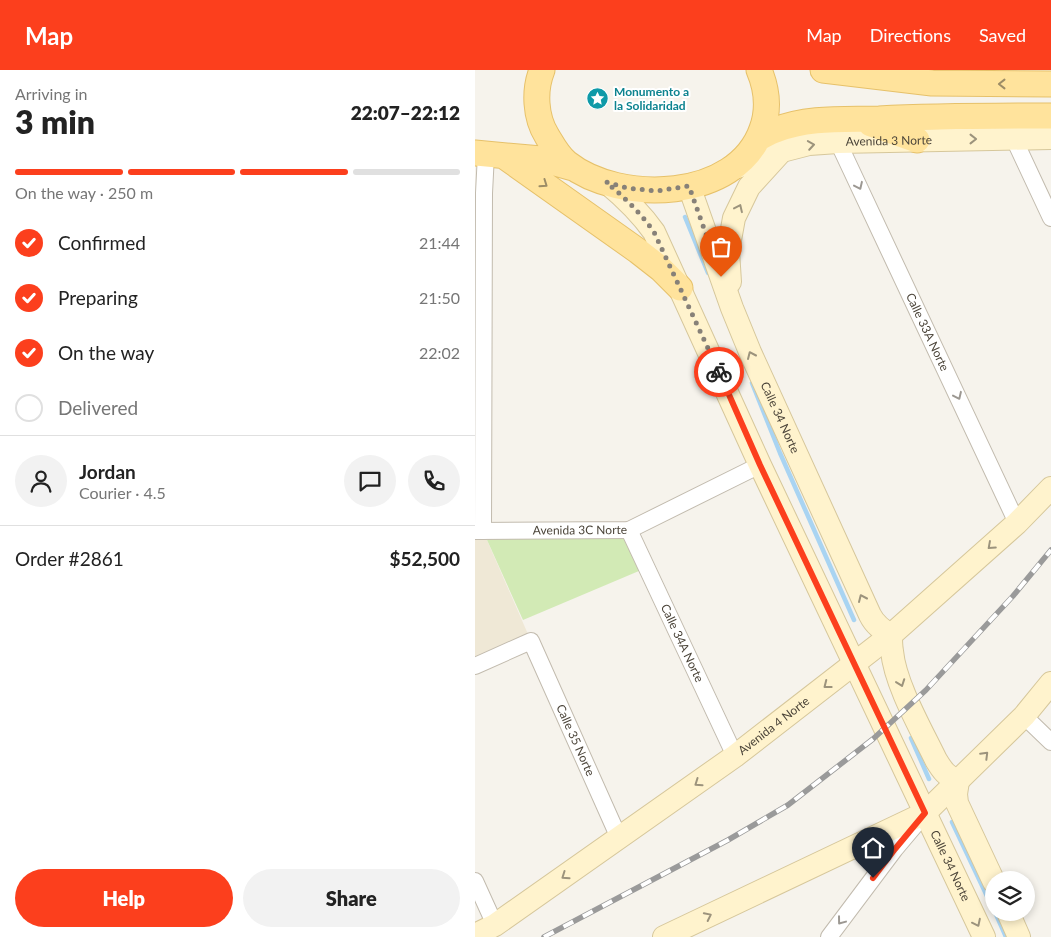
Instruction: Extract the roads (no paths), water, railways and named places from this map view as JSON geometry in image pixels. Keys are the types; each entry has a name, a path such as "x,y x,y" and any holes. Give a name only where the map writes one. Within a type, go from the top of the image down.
{"main road":[{"path":"542,70 539,77 537,104 542,128 557,154 576,169 592,177 627,188 656,191 689,186 711,179 731,170 749,154 759,138 765,122 767,104 765,87 759,70"},
{"path":"825,70 932,83 1051,84"},
{"name":"Avenida 3 Norte","path":"759,138 777,129 824,120 935,116 1051,116"},
{"path":"857,120 917,140"},
{"path":"488,154 541,159 576,169"},
{"path":"488,154 638,251 661,269 680,288"}],"street":[{"name":"Avenida 3 Norte","path":"731,170 782,151 809,144 1051,138"},
{"path":"1014,139 1051,218"},
{"name":"Calle 33A Norte","path":"838,142 1017,523"},
{"path":"732,308 728,251 734,218 749,187 782,151"},
{"path":"479,531 484,193 488,154"},
{"name":"Calle 34 Norte","path":"606,182 644,217 654,232 760,465 984,937"},
{"name":"Calle 34 Norte","path":"689,186 732,308 750,352 870,616 880,629 891,635"},
{"name":"Avenida 3C Norte","path":"479,531 629,530 760,465"},
{"name":"Avenida 4 Norte","path":"475,935 495,925 735,756 854,664 891,635 1017,523 1051,488"},
{"name":"Calle 34A Norte","path":"629,530 735,756"},
{"path":"891,635 895,668 910,705 942,770 958,781"},
{"name":"Calle 35 Norte","path":"475,666 531,641 619,838"},
{"path":"829,937 895,849 925,813 1024,716 1051,683"},
{"path":"1024,716 1051,742"},
{"path":"958,781 957,803 989,871"},
{"path":"664,937 925,813"},
{"path":"475,881 495,925"},
{"path":"1012,921 1019,937"}],"waterway":[{"path":"685,217 708,273"},
{"path":"752,383 780,453 854,620"},
{"path":"911,738 929,779"},
{"path":"952,822 985,892"},
{"path":"999,921 1006,937"}],"railway":[{"path":"544,937 728,840 788,805 873,739 926,690 1013,596 1051,550"}],"place":[{"name":"Monumento a la Solidaridad","path":"598,99"}]}
